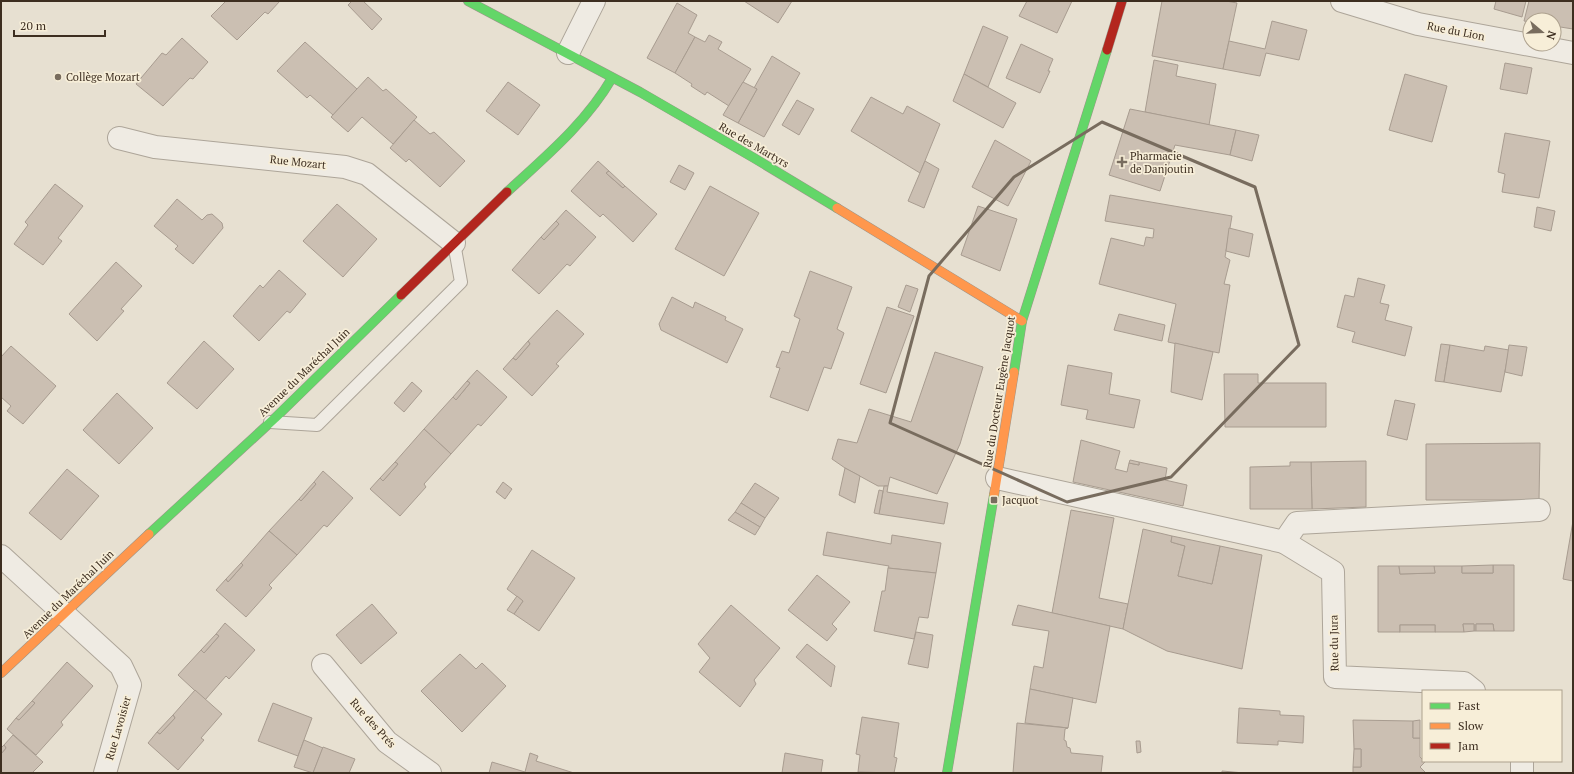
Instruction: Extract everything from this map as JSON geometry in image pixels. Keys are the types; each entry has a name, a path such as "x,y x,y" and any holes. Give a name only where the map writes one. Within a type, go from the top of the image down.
{"street":[{"name":"Rue des Martyrs","path":"468,1 568,53 664,106 799,185 1022,321"},
{"path":"568,53 594,1"},
{"name":"Rue du Docteur Eugène Jacquot","path":"947,773 1022,321 1122,1"},
{"name":"Rue du Lion","path":"1342,1 1418,24 1573,53"},
{"name":"Avenue du Maréchal Juin","path":"1,673 270,422 576,127 604,92 612,78"},
{"name":"Rue Mozart","path":"119,138 155,147 345,167 367,174 454,243"},
{"name":"Rue du Jura","path":"997,478 1284,542 1333,572 1335,677 1464,683 1473,690"},
{"path":"1284,542 1297,522 1539,510"},
{"name":"Rue Lavoisier","path":"1,556 121,666 130,685 105,773"},
{"name":"Rue des Prés","path":"322,665 387,742 430,773"},
{"path":"1522,762 1522,773"}],"lane":[{"path":"270,422 317,425 461,282 454,243"}],"highlighted area":[{"path":"1102,122 1255,187 1299,345 1171,477 1067,502 890,423 929,276 1014,177"}],"building":[{"path":"226,1 280,1 268,14 265,12 237,40 211,16"},
{"path":"352,1 363,1 382,19 372,30 348,5"},
{"path":"744,1 792,1 778,23"},
{"path":"1027,1 1072,1 1057,33 1019,16"},
{"path":"1162,1 1226,1 1237,3 1223,69 1152,56"},
{"path":"1496,1 1526,1 1522,12 1522,17 1494,9"},
{"path":"1529,1 1573,1 1573,29 1562,27 1562,12 1526,12"},
{"path":"677,3 697,15 688,33 695,37 675,73 647,58"},
{"path":"1272,21 1307,30 1299,60 1266,53 1260,76 1223,69 1229,41 1265,49"},
{"path":"983,26 1008,37 988,87 964,74"},
{"path":"709,35 722,42 718,49 751,69 729,106 707,92 705,95 675,73 695,37 705,42"},
{"path":"182,38 208,62 193,79 190,78 163,106 136,84 162,53 166,55"},
{"path":"305,42 357,89 333,115 310,95 307,98 277,71"},
{"path":"1021,44 1053,59 1048,71 1050,71 1040,93 1006,78"},
{"path":"772,56 800,73 764,137 738,123 757,89 754,88"},
{"path":"1154,60 1178,65 1176,76 1216,84 1209,125 1145,112"},
{"path":"1505,63 1532,68 1527,94 1500,89"},
{"path":"964,74 1016,103 1003,128 953,101"},
{"path":"1405,74 1447,86 1432,142 1389,130"},
{"path":"368,77 383,91 386,89 417,117 393,144 362,117 348,132 331,117"},
{"path":"508,82 540,105 518,135 486,111"},
{"path":"743,82 757,89 738,123 723,115"},
{"path":"871,97 903,114 907,106 940,124 920,173 851,131"},
{"path":"797,100 814,109 799,135 782,125"},
{"path":"1130,109 1236,130 1230,155 1175,145 1160,191 1109,175"},
{"path":"414,120 430,134 434,132 465,161 440,187 409,159 406,162 390,148"},
{"path":"1236,130 1259,135 1252,161 1230,155"},
{"path":"1505,133 1550,141 1539,198 1502,192 1505,174 1498,172"},
{"path":"995,140 1031,161 1008,206 972,187"},
{"path":"598,161 609,171 606,173 623,188 625,186 657,214 633,242 603,214 600,217 571,191"},
{"path":"925,161 939,169 924,208 908,201"},
{"path":"679,165 694,173 685,190 670,182"},
{"path":"609,171 625,186 623,188 606,173"},
{"path":"55,184 83,206 58,238 62,241 43,265 14,244 28,225 25,222"},
{"path":"710,186 759,213 724,276 675,249"},
{"path":"1110,195 1232,216 1225,257 1230,260 1224,284 1230,285 1219,353 1168,342 1176,304 1099,284 1111,238 1144,246 1146,237 1153,238 1154,229 1105,221"},
{"path":"177,199 202,220 207,215 212,214 222,223 223,228 193,264 175,249 178,246 154,226"},
{"path":"337,204 377,239 343,277 303,241"},
{"path":"978,206 1017,219 1000,271 961,255"},
{"path":"1537,207 1555,211 1551,231 1534,227"},
{"path":"566,210 596,237 570,266 567,264 539,294 512,270 541,237 544,240 559,224 556,221"},
{"path":"556,221 559,224 544,240 541,237"},
{"path":"1229,228 1253,234 1249,257 1226,251"},
{"path":"116,262 142,286 121,309 124,311 97,341 69,314"},
{"path":"279,270 306,294 290,313 287,311 259,341 233,316 260,285 263,288"},
{"path":"810,271 852,287 837,329 844,333 831,369 824,367 808,411 770,397 780,368 776,367 782,351 789,353 800,319 794,316"},
{"path":"1358,278 1385,285 1380,303 1389,305 1385,320 1412,327 1405,356 1352,342 1355,332 1337,327 1345,295 1354,297"},
{"path":"906,285 918,289 910,312 898,307"},
{"path":"672,297 693,308 695,302 726,317 725,320 743,329 727,363 661,330 659,324"},
{"path":"887,307 914,316 886,393 860,384"},
{"path":"557,310 584,334 556,364 559,366 532,396 503,369 513,358 516,360 530,344 528,341"},
{"path":"1119,314 1165,325 1162,341 1114,330"},
{"path":"204,341 234,369 197,409 167,383"},
{"path":"528,341 530,344 516,360 513,358"},
{"path":"1175,343 1213,352 1202,400 1171,392"},
{"path":"1441,344 1450,345 1444,382 1435,381"},
{"path":"1450,345 1484,351 1485,346 1509,350 1501,392 1444,382"},
{"path":"1509,345 1527,347 1522,376 1505,372"},
{"path":"11,346 56,386 23,424 7,411 11,406 1,397 1,357"},
{"path":"935,352 983,367 960,444 937,494 890,477 888,486 878,486 832,459 838,439 857,443 869,409 911,422"},
{"path":"1068,365 1112,373 1109,394 1140,400 1134,428 1086,419 1088,410 1061,405"},
{"path":"477,370 507,397 481,426 478,424 451,454 424,429 453,397 456,400 470,383 467,381"},
{"path":"1224,374 1258,374 1258,383 1326,383 1326,427 1225,427"},
{"path":"467,381 470,383 456,400 453,397"},
{"path":"412,382 422,391 404,412 394,403"},
{"path":"117,393 153,428 119,464 83,430"},
{"path":"1395,400 1415,404 1407,440 1387,435"},
{"path":"424,429 451,454 424,484 426,487 400,516 370,489 380,478 383,481 398,464 395,462"},
{"path":"1081,440 1120,451 1115,469 1127,472 1129,463 1139,465 1139,462 1167,468 1165,480 1187,485 1183,506 1073,482"},
{"path":"1540,443 1539,500 1426,500 1426,444"},
{"path":"1130,460 1139,462 1139,465 1129,463"},
{"path":"1366,461 1366,507 1312,509 1311,462"},
{"path":"395,462 398,464 383,481 380,478"},
{"path":"1290,462 1311,462 1312,509 1250,509 1250,467 1290,466"},
{"path":"845,468 860,476 855,503 839,495"},
{"path":"67,469 99,496 61,540 29,513"},
{"path":"323,471 353,498 327,527 324,525 297,555 269,531 299,499 301,501 316,484 314,482"},
{"path":"314,482 316,484 301,501 299,499"},
{"path":"503,482 512,489 505,499 496,492"},
{"path":"755,483 779,498 765,518 741,503"},
{"path":"884,486 888,486 887,492 948,503 944,524 879,514"},
{"path":"879,490 883,491 879,514 874,513"},
{"path":"741,503 765,518 760,527 735,512"},
{"path":"1071,510 1114,518 1099,598 1128,604 1123,629 1052,613"},
{"path":"735,512 760,527 755,535 728,520"},
{"path":"1573,521 1573,581 1563,579"},
{"path":"1143,529 1172,536 1171,542 1185,546 1178,576 1212,584 1220,546 1262,555 1242,669 1167,651 1123,629"},
{"path":"269,531 297,555 269,585 272,588 246,617 216,590 226,579 228,582 243,565 241,563"},
{"path":"827,532 891,544 892,535 941,543 936,573 888,568 889,566 823,555"},
{"path":"1172,536 1220,546 1212,584 1178,576 1185,546 1171,542"},
{"path":"532,550 575,578 539,631 514,614 523,601 507,589"},
{"path":"241,563 243,565 228,582 226,579"},
{"path":"1493,565 1514,565 1514,631 1494,631 1493,624 1476,624 1476,631 1474,631 1474,624 1463,624 1464,632 1435,632 1435,625 1400,625 1400,632 1378,632 1378,566 1399,566 1400,574 1435,573 1434,566 1462,566 1462,573 1493,573"},
{"path":"1493,565 1493,573 1462,573 1462,566"},
{"path":"1399,566 1434,566 1435,573 1400,574"},
{"path":"888,568 936,573 928,618 919,617 914,639 874,631 882,591 885,591"},
{"path":"817,575 850,602 832,624 837,629 827,641 788,610"},
{"path":"517,596 523,601 514,614 507,610"},
{"path":"372,604 397,633 361,664 336,635"},
{"path":"731,605 780,648 754,680 756,684 740,707 699,672 710,658 698,644"},
{"path":"1018,605 1110,626 1096,703 1030,689 1034,666 1043,668 1049,631 1012,625"},
{"path":"225,623 255,650 229,679 226,676 205,700 178,675 201,650 204,653 219,636 216,634"},
{"path":"1463,624 1474,624 1474,631 1464,632"},
{"path":"1476,624 1493,624 1494,631 1476,631"},
{"path":"1400,625 1435,625 1435,632 1400,632"},
{"path":"916,632 933,635 928,668 908,664"},
{"path":"216,634 219,636 204,653 201,650"},
{"path":"807,644 835,666 831,687 796,657"},
{"path":"460,654 476,669 482,663 506,686 462,732 421,691"},
{"path":"67,662 93,686 61,722 63,725 36,755 7,729 16,718 19,720 35,703 32,701"},
{"path":"1030,689 1073,698 1068,728 1025,723"},
{"path":"195,690 222,714 201,738 204,740 178,770 148,743 157,732 160,734 175,718 173,715"},
{"path":"32,701 35,703 19,720 16,718"},
{"path":"273,703 312,718 298,756 258,741"},
{"path":"1239,708 1280,711 1280,715 1304,716 1303,743 1278,741 1278,745 1237,743"},
{"path":"173,715 175,718 160,734 157,732"},
{"path":"862,717 899,723 894,757 897,758 894,773 858,772 860,755 856,754"},
{"path":"1353,720 1413,721 1413,738 1420,738 1420,757 1422,762 1425,762 1420,767 1426,773 1353,773 1353,767 1361,767 1361,749 1354,749"},
{"path":"1420,720 1420,738 1413,738 1413,721"},
{"path":"1017,723 1068,728 1065,729 1064,740 1066,741 1067,747 1070,748 1071,753 1103,756 1101,773 1013,773"},
{"path":"13,735 43,762 32,773 1,773 1,754 6,748 4,745"},
{"path":"304,740 323,748 313,773 294,767"},
{"path":"1136,741 1140,741 1141,752 1137,753"},
{"path":"4,745 6,748 1,754 1,748"},
{"path":"323,747 355,759 349,773 313,773"},
{"path":"1354,749 1361,749 1361,767 1353,767"},
{"path":"530,753 538,756 536,761 574,773 489,773 492,762 525,772"},
{"path":"785,753 823,760 821,773 782,773"},
{"path":"1222,771 1244,773 1222,773"}],"traffic: fast":[{"path":"468,1 640,92 837,208"},
{"path":"1014,372 1022,321 1107,50"},
{"path":"507,192 577,125 602,94 612,78"},
{"path":"149,534 275,418 401,295"},
{"path":"947,773 994,495"}],"traffic: slow":[{"path":"837,208 1022,321"},
{"path":"994,495 1014,372"},
{"path":"1,673 149,534"}],"traffic: jam":[{"path":"1107,50 1122,1"},
{"path":"401,295 507,192"}],"place":[{"name":"Collège Mozart","path":"58,77"},
{"name":"Pharmacie de Danjoutin","path":"1122,162"},
{"name":"Jacquot","path":"994,500"}]}
